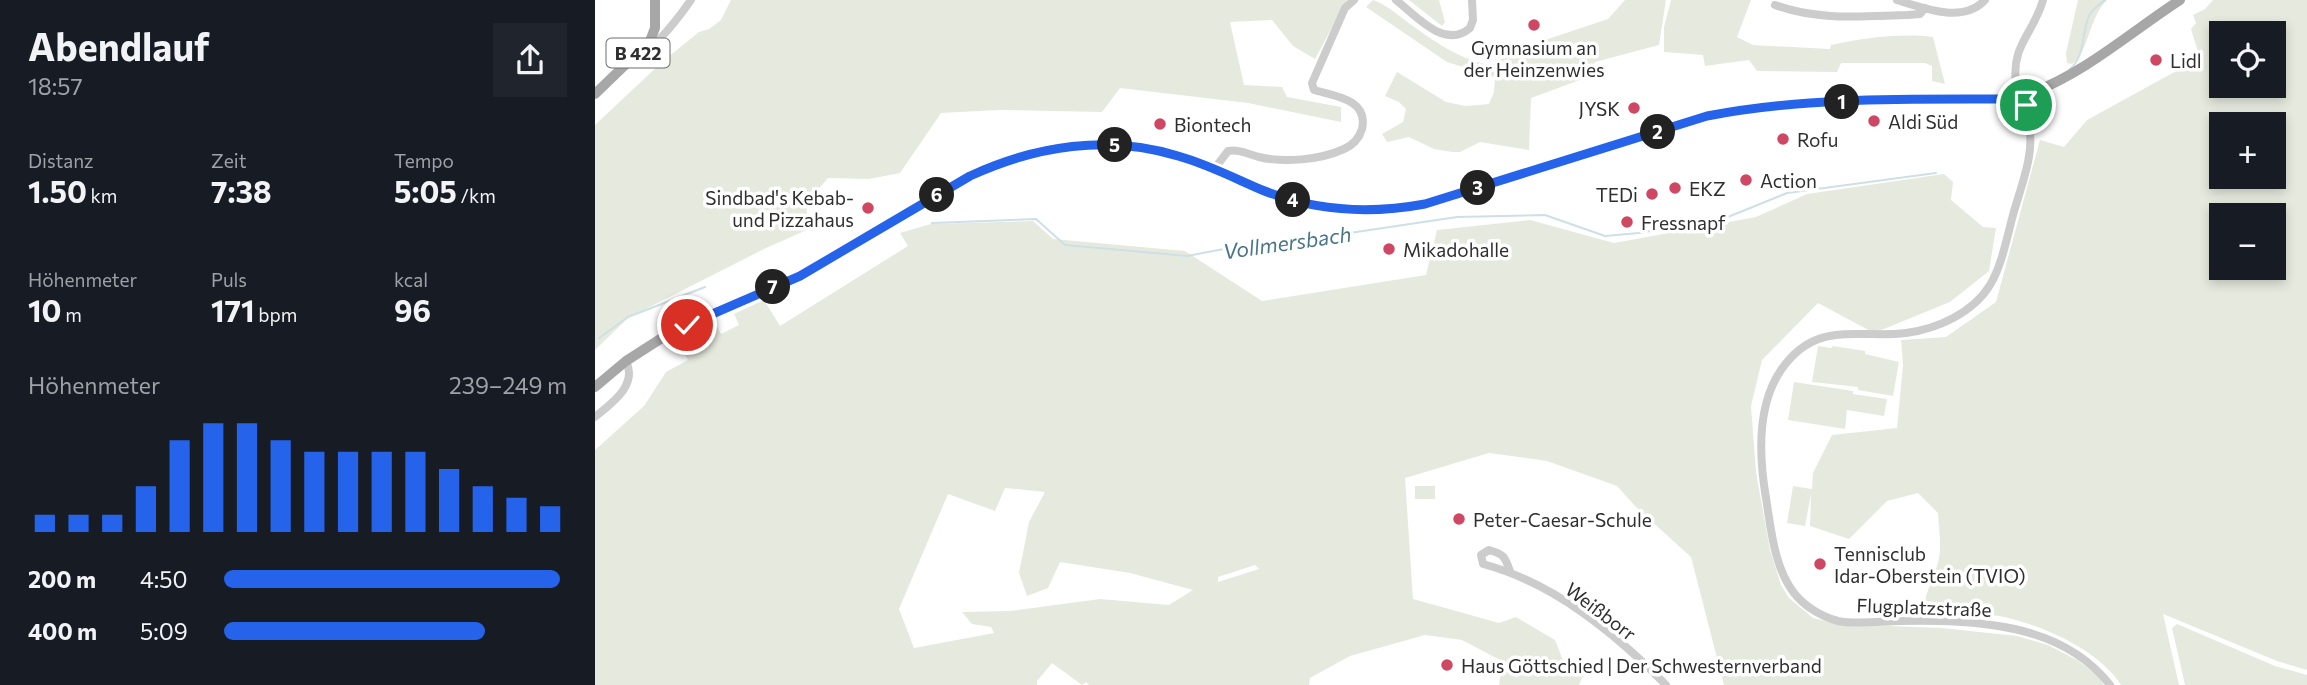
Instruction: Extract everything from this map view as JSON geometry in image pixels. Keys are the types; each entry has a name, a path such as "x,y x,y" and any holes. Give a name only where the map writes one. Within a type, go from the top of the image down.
{"main road":[{"name":"B 422","path":"595,94 653,35 655,0"},
{"path":"2031,93 2051,86 2080,68 2180,0"},
{"path":"2016,83 2024,84 2031,93 2030,101 2022,107 2013,106 2007,99 2008,88 2016,83"},
{"path":"595,387 626,361 665,336 800,276 934,197 999,163 1066,146 1139,146 1215,168 1264,190 1299,201 1336,208 1389,209 1436,200 1707,116 1748,108 1861,101 2007,99"}],"street":[{"path":"627,63 640,58 680,17 691,0"},
{"path":"1215,168 1228,150 1239,149 1262,158 1300,159 1343,149 1356,141 1363,124 1361,113 1355,104 1347,99 1314,90 1313,83 1345,8 1354,0"},
{"path":"1396,0 1435,30 1454,37 1470,28 1473,20 1472,0"},
{"path":"1897,0 1936,11 1966,12 1986,0"},
{"path":"2016,83 2014,60 2036,21 2043,0"},
{"path":"1775,5 1817,16 1908,15 1920,14 1925,8"},
{"name":"Flugplatzstraße","path":"2022,107 2029,128 2029,148 2010,227 1991,284 1978,301 1934,327 1906,333 1848,332 1827,335 1808,344 1789,358 1776,377 1766,411 1761,455 1766,496 1775,550 1785,579 1795,595 1817,613 1839,621 1956,620 2021,630 2078,655 2110,685"},
{"path":"595,417 624,391 630,369 626,361"},
{"name":"Weißborr","path":"1510,571 1573,605 1666,685"}],"shaded area":[{"path":"731,0 1347,0 1315,59 1293,46 1272,20 1230,22 1244,85 1282,87 1287,97 1341,107 1341,122 1248,103 1120,88 1102,112 999,110 941,113 900,173 869,179 828,178 806,204 809,229 628,318 595,350 595,125 662,62 699,32 709,29 721,20"},
{"path":"1373,0 1388,7 1451,51 1497,67 1503,54 1608,19 1625,0 1666,0 1659,45 1595,62 1588,77 1531,98 1529,150 1480,142 1460,152 1452,152 1434,149 1409,137 1387,142 1382,134 1403,122 1406,109 1399,102 1385,96 1397,72 1446,102 1466,106 1489,104 1494,92 1495,77 1447,62 1366,7"},
{"path":"1409,0 1439,0 1445,22 1442,26"},
{"path":"1671,0 1751,0 1737,37 1753,45 1830,49 1831,45 1869,38 1933,37 1945,84 1932,81 1932,66 1925,63 1841,63 1837,72 1757,71 1749,60 1705,66 1703,55 1664,52 1664,27"},
{"path":"2078,0 2107,0 2096,15 2078,59 2072,64 2067,63 2066,53"},
{"path":"2213,0 2307,0 2307,670 2277,661 2163,614 2179,685 2121,685 2111,672 2083,649 2032,625 1999,616 1923,611 1938,563 1940,538 1938,513 1918,493 1887,501 1849,539 1810,526 1811,494 1805,526 1787,523 1793,486 1812,489 1813,473 1832,435 1897,428 1903,365 1901,340 1946,337 1996,302 2040,140 2064,147 2087,120 2200,58 2191,29 2196,23 2193,15 2205,9"},
{"path":"1944,174 1953,182 1951,200 1983,227 1996,228 1989,271 1950,302 1874,333 1818,303 1762,360 1751,406 1756,472 1770,550 1781,585 1789,598 1813,618 1838,624 1942,628 2017,636 2048,645 2077,660 2097,675 2104,685 1724,685 1691,557 1617,486 1547,461 1489,453 1405,478 1413,599 1499,623 1516,617 1555,640 1564,663 1587,674 1579,685 1499,685 1502,661 1462,640 1425,635 1350,656 1310,678 1309,685 1089,685 1086,682 1082,685 1052,663 1037,681 1037,685 595,685 595,450 644,406 666,372 688,360 678,342 715,323 721,334 739,325 734,314 764,300 780,326 908,246 900,233 931,224 1033,221 1053,239 1185,251 1262,301 1426,275 1437,230 1530,220 1614,243 1756,217 1807,194","holes":["1005,488 1045,492 1029,522 1019,573 1027,596 1048,588 1060,562 1130,573 1193,590 1169,605 1100,599 1010,611 962,612 972,624 991,627 994,633 914,648 899,609 948,494 995,511","1255,565 1259,569 1218,582 1218,577"]},
{"path":"1818,346 1865,351 1865,354 1899,362 1893,396 1858,390 1858,387 1812,382"},
{"path":"1794,382 1887,399 1884,416 1847,410 1845,429 1788,420"},
{"path":"1415,486 1435,486 1435,499 1415,499"},
{"path":"2177,624 2275,666 2307,675 2307,685 2185,685 2172,628"}],"waterway":[{"name":"Vollmersbach","path":"2069,70 2081,52 2090,14 2105,0"},
{"name":"Vollmersbach","path":"932,223 1036,219 1065,245 1187,256 1250,244 1336,235 1457,217 1545,215 1605,236 1723,219 1787,193 1936,173"},
{"name":"Vollmersbach","path":"599,338 628,317 705,287"}],"place":[{"name":"Gymnasium an der Heinzenwies","path":"1534,25"},
{"name":"Lidl","path":"2156,60"},
{"name":"JYSK","path":"1634,108"},
{"name":"Aldi Süd","path":"1874,121"},
{"name":"Biontech","path":"1160,124"},
{"name":"Rofu","path":"1783,139"},
{"name":"Action","path":"1746,180"},
{"name":"EKZ","path":"1675,188"},
{"name":"TEDi","path":"1652,194"},
{"name":"Sindbad's Kebab- und Pizzahaus","path":"868,208"},
{"name":"Fressnapf","path":"1627,222"},
{"name":"Mikadohalle","path":"1389,249"},
{"name":"Peter-Caesar-Schule","path":"1459,519"},
{"name":"Tennisclub Idar-Oberstein (TVIO)","path":"1820,564"},
{"name":"Haus Göttschied | Der Schwesternverband","path":"1447,665"}],"route":[{"path":"687,325 800,276 970,176 999,163 1066,146 1139,146 1215,168 1288,198 1345,209 1389,209 1425,204 1707,116 1748,108 1934,99 2007,99 2013,106 2026,105"}]}
